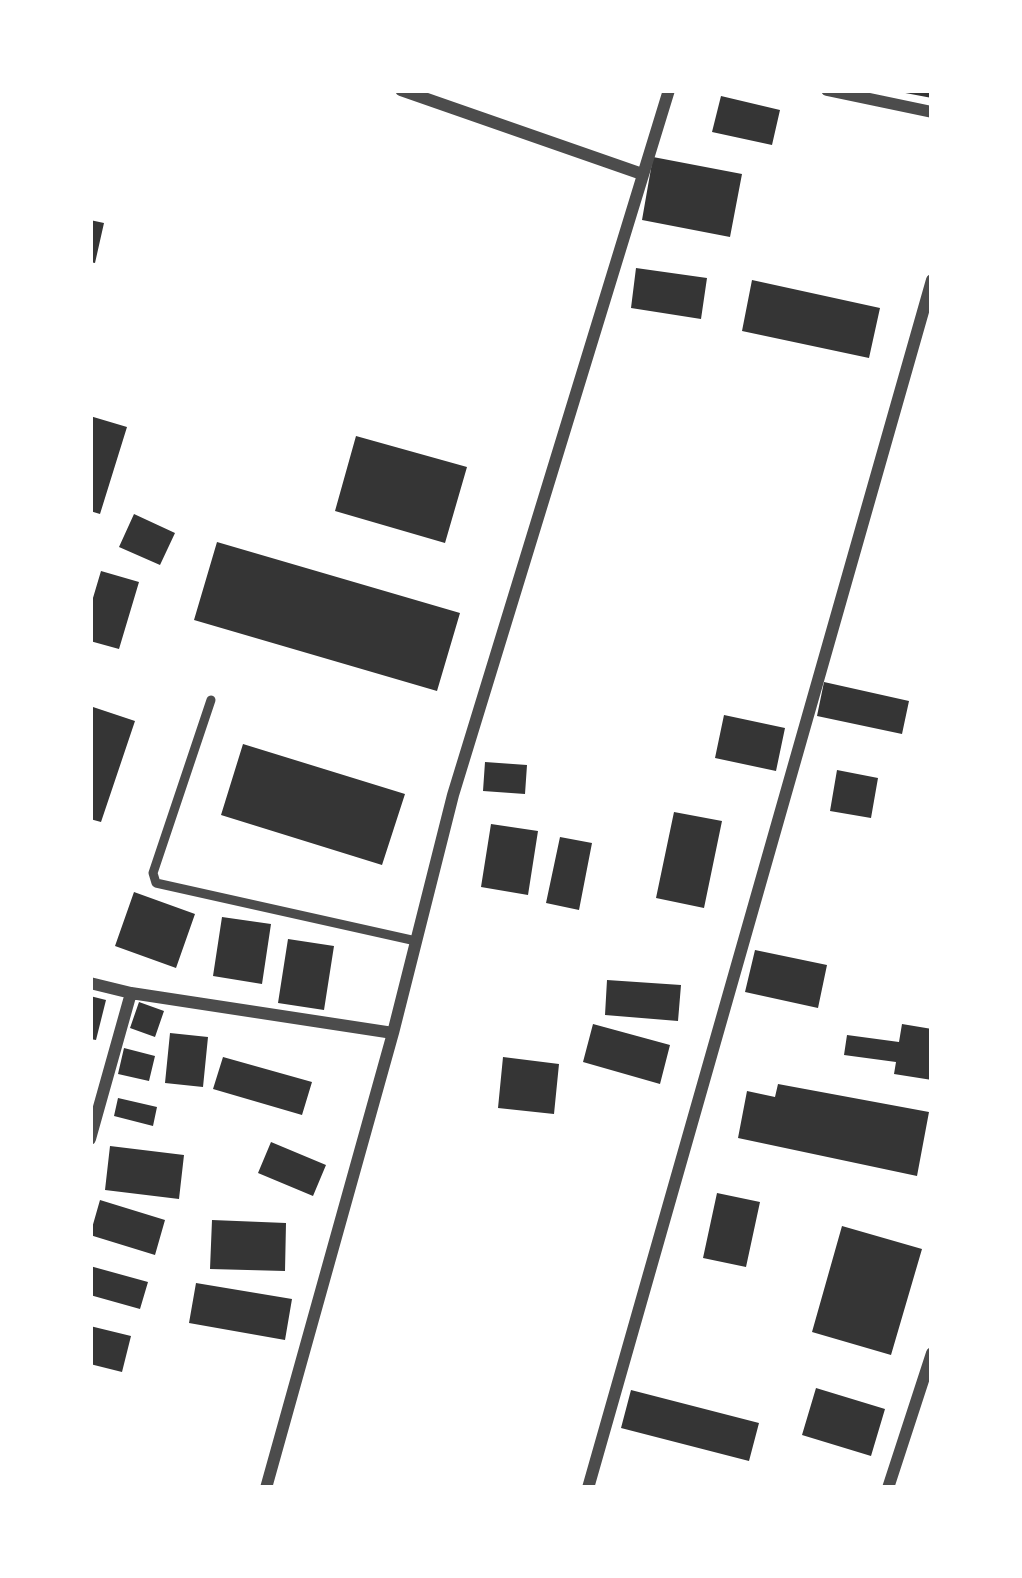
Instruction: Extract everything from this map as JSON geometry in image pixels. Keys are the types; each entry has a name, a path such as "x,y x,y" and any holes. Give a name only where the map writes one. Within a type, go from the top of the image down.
{"street":[{"path":"401,90 642,174"},
{"path":"266,1488 393,1033 453,794 670,90"},
{"path":"827,90 932,112"},
{"path":"588,1488 932,280"},
{"path":"90,983 393,1033"},
{"path":"90,1138 131,993"},
{"path":"888,1488 932,1353"}],"lane":[{"path":"211,700 154,873 156,883 416,941"}],"building":[{"path":"932,90 932,98 900,92"},
{"path":"721,96 780,110 772,145 712,132"},
{"path":"653,157 742,174 730,237 642,220"},
{"path":"90,220 104,223 95,263 90,262"},
{"path":"636,268 707,278 701,319 631,308"},
{"path":"752,280 880,308 869,358 742,331"},
{"path":"90,416 127,427 100,514 90,511"},
{"path":"356,436 467,467 445,543 335,511"},
{"path":"134,514 175,533 160,565 119,547"},
{"path":"217,542 460,613 437,691 194,620"},
{"path":"101,571 139,582 119,649 90,641 90,608"},
{"path":"824,682 909,701 902,734 817,716"},
{"path":"90,706 135,721 101,822 90,819"},
{"path":"724,715 785,728 776,771 715,758"},
{"path":"243,744 405,794 382,865 221,815"},
{"path":"485,762 527,765 525,794 483,791"},
{"path":"837,770 878,778 871,818 830,811"},
{"path":"674,812 722,821 704,908 656,898"},
{"path":"491,824 538,831 528,895 481,887"},
{"path":"560,837 592,843 579,910 546,903"},
{"path":"134,892 195,914 176,968 115,946"},
{"path":"222,917 271,924 262,984 213,976"},
{"path":"288,939 334,946 324,1010 278,1003"},
{"path":"755,950 827,965 818,1008 745,992"},
{"path":"607,980 681,985 678,1021 605,1015"},
{"path":"90,996 106,1000 96,1040 90,1039"},
{"path":"139,1002 164,1011 155,1037 130,1028"},
{"path":"593,1024 670,1045 660,1084 583,1062"},
{"path":"902,1024 932,1029 932,1080 894,1074 896,1062 844,1055 847,1035 899,1042"},
{"path":"170,1033 208,1037 203,1087 165,1083"},
{"path":"124,1048 155,1056 149,1081 118,1074"},
{"path":"223,1057 312,1082 302,1115 213,1089"},
{"path":"503,1057 559,1064 554,1114 498,1108"},
{"path":"778,1084 929,1112 917,1176 738,1138 747,1091 775,1097"},
{"path":"118,1098 157,1107 153,1126 114,1116"},
{"path":"271,1142 326,1165 313,1196 258,1173"},
{"path":"110,1146 184,1155 179,1199 105,1190"},
{"path":"717,1193 760,1202 746,1267 703,1258"},
{"path":"100,1200 165,1220 155,1255 90,1235"},
{"path":"212,1220 286,1223 285,1271 210,1269"},
{"path":"842,1226 922,1249 891,1355 812,1332"},
{"path":"90,1266 148,1282 140,1309 90,1295"},
{"path":"196,1283 292,1299 285,1340 189,1323"},
{"path":"90,1326 131,1336 122,1372 90,1364"},
{"path":"816,1388 885,1409 871,1456 802,1435"},
{"path":"631,1390 759,1423 749,1461 621,1428"}]}
